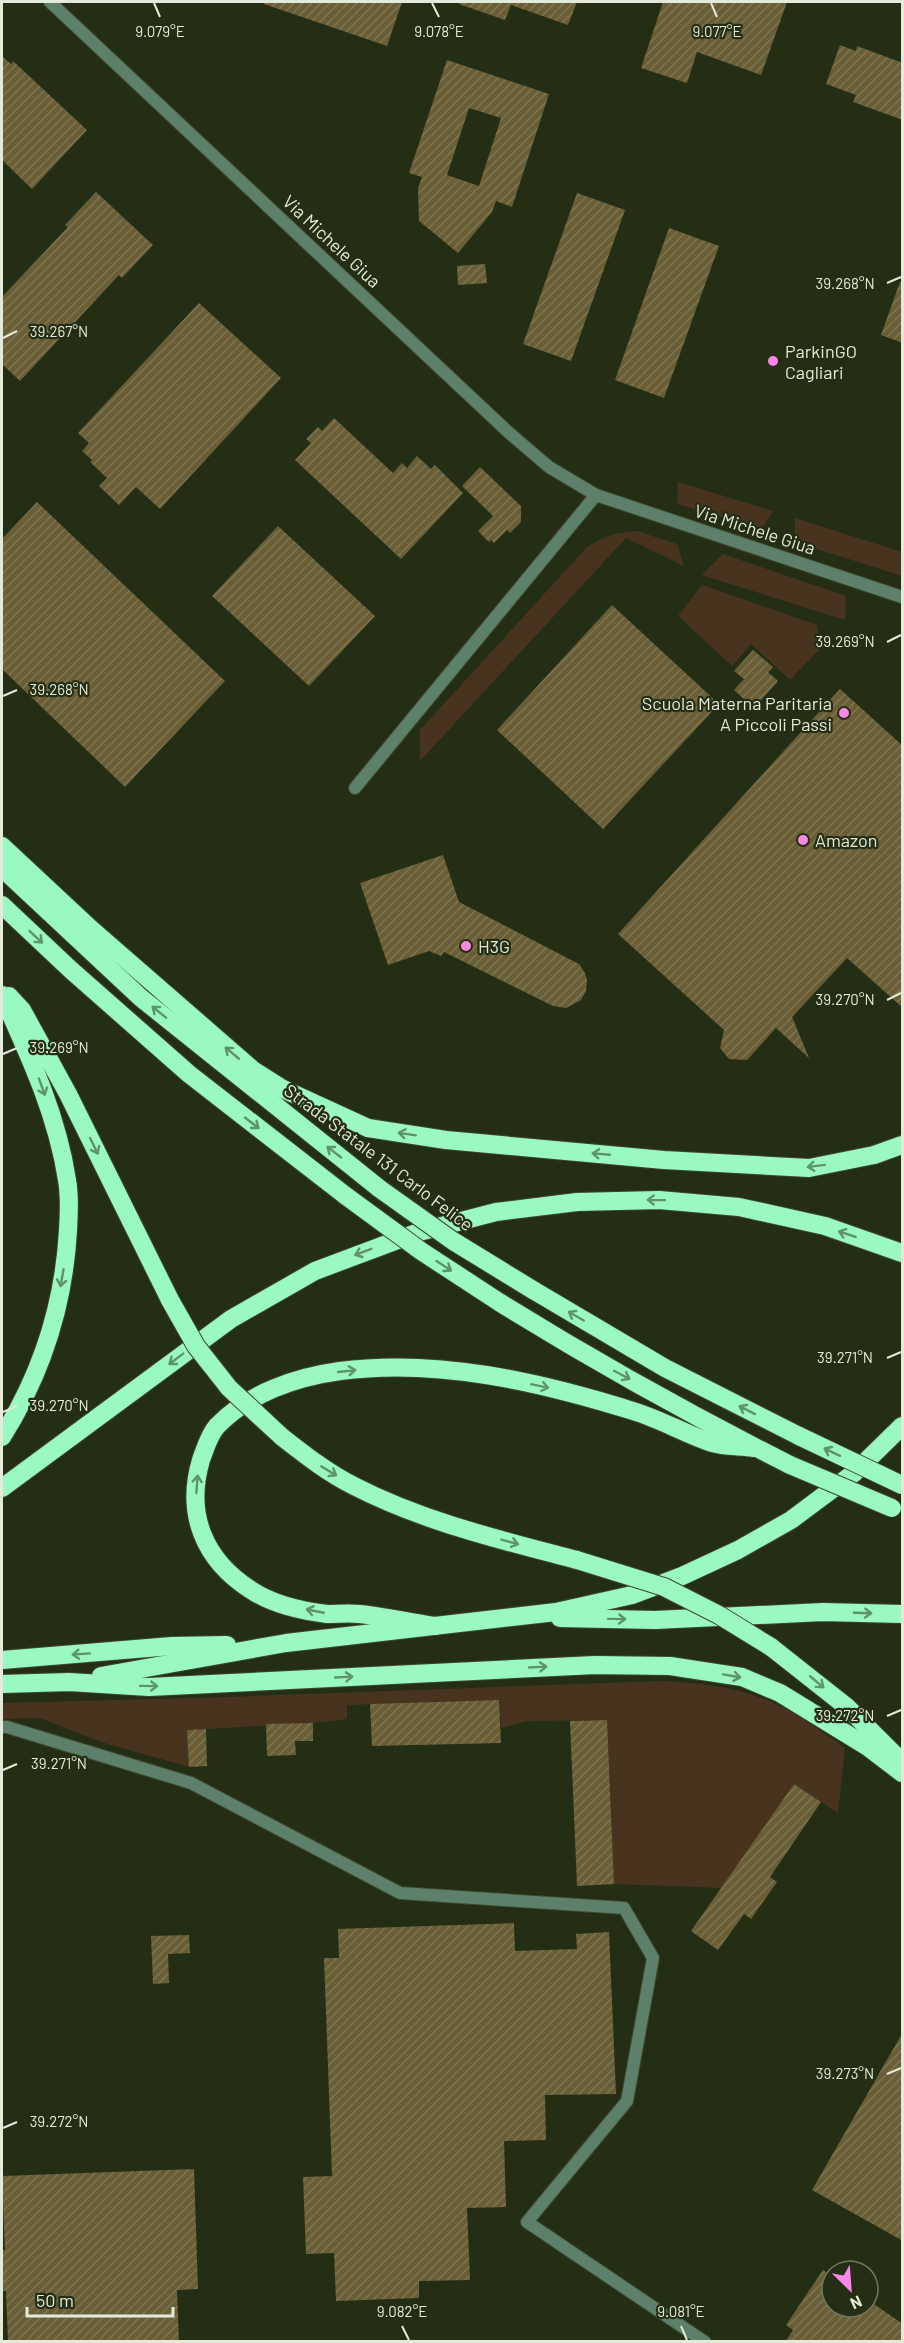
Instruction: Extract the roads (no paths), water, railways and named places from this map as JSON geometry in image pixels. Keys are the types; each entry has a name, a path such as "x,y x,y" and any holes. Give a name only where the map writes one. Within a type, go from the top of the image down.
{"highway":[{"path":"2,846 92,929 253,1070 283,1089 368,1128 446,1140 664,1160 809,1168 874,1155 903,1145"},
{"name":"Strada Statale 131 Carlo Felice","path":"2,868 141,998 380,1189 453,1241 665,1368 799,1436 903,1485"},
{"path":"2,904 71,970 189,1074 421,1251 580,1352 754,1448 897,1510"},
{"path":"2,987 22,1010 68,1094 170,1300 196,1346 223,1381 282,1437 316,1463 354,1486 429,1518 664,1587 719,1615 771,1647 847,1707 903,1762"},
{"path":"2,995 34,1066 50,1110 67,1181 69,1215 67,1255 56,1317 36,1376 2,1437"},
{"path":"2,1488 231,1319 315,1271 386,1243 441,1226 496,1212 565,1203 658,1200 739,1207 782,1216 825,1226 903,1253"},
{"path":"435,1626 358,1614 326,1614 289,1606 253,1592 230,1575 204,1542 197,1520 198,1472 206,1445 216,1427 260,1395 289,1381 340,1371 402,1366 494,1377 600,1400 652,1417 713,1443 754,1448"},
{"path":"69,1682 286,1643 556,1612 632,1595 682,1576 738,1550 791,1520 854,1473 903,1426"},
{"path":"517,1617 655,1620 823,1612 903,1614"},
{"path":"2,1660 172,1646 286,1643"},
{"path":"2,1684 69,1682 149,1687 595,1665 670,1666 742,1677 780,1693 868,1747 903,1773"}],"street":[{"name":"Via Michele Giua","path":"51,2 507,431 549,467 596,495 903,597"},
{"path":"355,788 596,495"},
{"path":"2,1727 191,1783 400,1893 624,1908 653,1958 627,2101 527,2222 705,2342"}],"place":[{"name":"ParkinGO Cagliari","path":"773,361"},
{"name":"Scuola Materna Paritaria A Piccoli Passi","path":"844,713"},
{"name":"Amazon","path":"803,840"},
{"name":"H3G","path":"466,946"}]}
